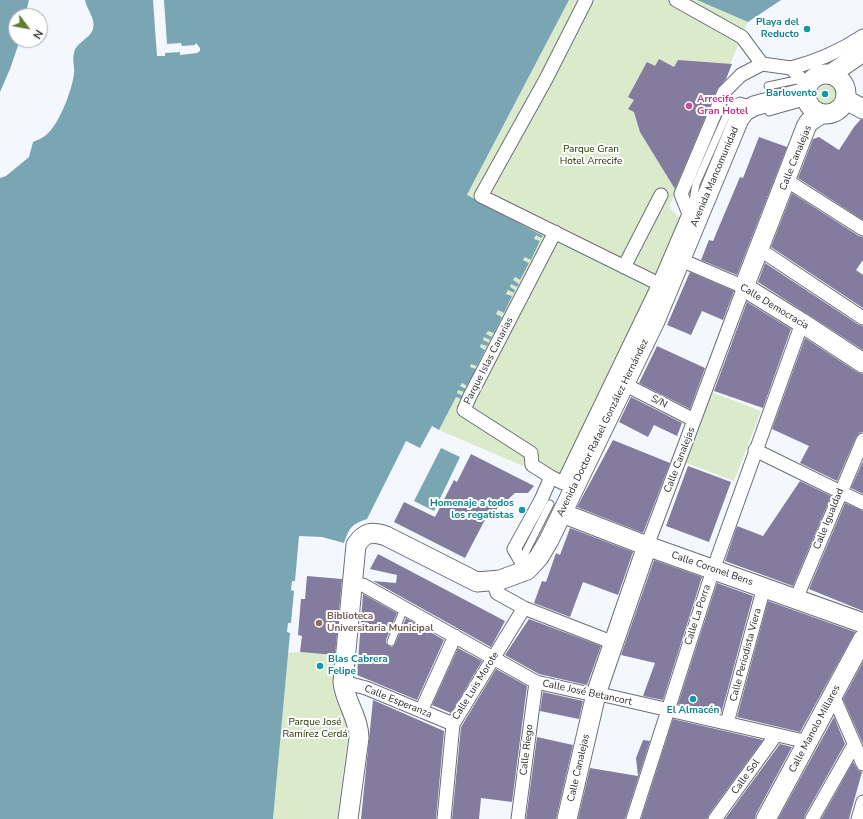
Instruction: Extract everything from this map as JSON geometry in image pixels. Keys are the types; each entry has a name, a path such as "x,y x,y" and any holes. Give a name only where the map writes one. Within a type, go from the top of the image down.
{"main road":[{"path":"831,74 863,52"},
{"path":"831,74 838,77 845,86 847,92 846,100 842,107 834,113 810,94 818,75 831,74"},
{"name":"Avenida Mancomunidad","path":"681,260 739,119 745,111 762,109 810,94"},
{"name":"Calle Canalejas","path":"744,288 806,127 810,122 810,94"},
{"path":"846,100 863,109"},
{"name":"Avenida Doctor Rafael González Hernández","path":"508,574 527,570 538,557 556,509 624,384 655,321 681,260"},
{"name":"Calle Democracia","path":"744,288 802,323 863,363"},
{"name":"Calle Coronel Bens","path":"556,509 647,546 863,623"},
{"path":"348,819 359,733 356,720 346,697 343,682 356,545 362,537 369,533 378,533 477,582 508,574"},
{"name":"Calle Canalejas","path":"567,819 596,694 647,546"},
{"name":"Calle Manolo Millares","path":"766,819 863,638"}],"street":[{"path":"586,0 546,79 481,196 659,284"},
{"path":"676,0 742,37 762,64"},
{"path":"614,643 524,608 497,593 508,574 514,549 541,500 551,477 563,483 659,284 689,214 681,194 724,92 741,75 762,64 791,68 831,55 863,36"},
{"path":"791,68 810,94"},
{"path":"786,180 863,229"},
{"path":"624,267 661,195"},
{"name":"Parque Islas Canarias","path":"551,477 532,465 531,453 464,410 555,232"},
{"path":"759,250 863,318"},
{"name":"Calle Democracia","path":"681,260 744,288"},
{"name":"Calle Canalejas","path":"647,546 744,288"},
{"name":"Calle La Porra","path":"633,819 713,570 802,323"},
{"name":"S/N","path":"624,384 694,420"},
{"name":"Calle Igualdad","path":"796,599 863,440"},
{"path":"755,450 863,503"},
{"name":"Calle José Betancort","path":"363,585 536,682 596,694 808,742"},
{"name":"Calle Periodista Viera","path":"727,723 764,587"},
{"name":"Calle Luis Morote","path":"444,819 452,724 524,608"},
{"path":"421,711 455,636"},
{"name":"Calle Esperanza","path":"343,682 366,688 452,724"},
{"name":"Calle Riego","path":"518,819 536,682"},
{"path":"833,695 863,764"},
{"name":"Calle Sol","path":"715,819 776,734"},
{"path":"812,819 854,745"},
{"path":"858,819 863,802"}],"lane":[{"path":"768,86 810,94"},
{"path":"391,642 404,608"}],"green space":[{"name":"Parque Gran Hotel Arrecife","path":"569,0 697,0 748,22 669,207 683,221 563,483 439,430 456,397 461,399 462,396 457,393 458,389 464,392 466,389 460,386 461,383 467,386 475,370 470,367 471,363 477,366 485,350 480,347 481,343 487,346 483,340 485,337 490,340 486,334 488,330 494,333 502,317 496,314 498,310 504,313 508,290 514,293 515,290 509,287 511,284 518,283 513,281 514,277 520,280 525,257 531,259 540,242 534,239 536,235 541,238 543,236 467,196"},
{"path":"827,85 834,88 837,95 834,102 827,105 820,102 817,95 820,88"},
{"path":"711,392 761,411 734,481 684,462"},
{"name":"Parque José Ramírez Cerdá","path":"295,652 340,655 349,728 337,819 273,819 288,653"}],"water":[{"path":"0,0 29,0 27,8 8,8 8,48 17,48 0,92"},
{"path":"85,0 153,0 157,56 165,56 165,53 180,52 180,55 197,53 200,51 200,48 196,43 195,45 182,46 181,43 167,44 164,0 569,0 467,195 543,236 541,238 536,235 534,239 540,241 531,260 525,257 523,260 529,263 520,280 515,277 513,280 519,284 517,287 511,284 510,287 515,290 514,293 508,290 506,294 512,296 504,313 498,310 496,314 502,317 494,333 488,331 486,334 492,337 490,340 484,337 483,340 489,343 487,346 481,344 480,347 485,350 477,366 471,364 470,367 476,369 467,386 462,383 460,386 466,389 464,392 458,390 457,393 463,396 461,399 456,397 439,430 432,426 420,448 406,441 367,519 352,527 344,543 322,537 299,536 295,581 292,581 291,590 294,591 291,623 288,623 287,632 290,633 273,819 0,819 0,178 6,176 29,157 33,142 46,135 56,124 60,116 68,98 73,81 73,55 75,49 89,35 94,25"},
{"path":"697,0 781,0 748,22"},
{"path":"441,448 460,457 434,511 414,501"}],"building":[{"path":"659,59 674,67 678,60 732,64 726,79 717,89 675,189 640,132 634,112 628,109 634,100 628,97 647,62 655,66"},
{"path":"861,119 863,120 863,220 798,178 813,139 819,137 839,150"},
{"path":"759,137 787,147 737,275 701,260 709,240 713,241 740,177 743,178"},
{"path":"792,193 859,236 863,237 863,260 856,270 863,275 863,308 771,247"},
{"path":"765,263 859,325 863,326 863,350 758,282"},
{"path":"690,272 734,291 723,320 702,311 691,335 667,325"},
{"path":"747,302 791,329 763,408 714,391"},
{"path":"805,338 857,372 863,374 863,432 859,433 856,437 837,481 800,463 809,446 772,429"},
{"path":"657,346 705,368 690,409 639,383"},
{"path":"631,397 682,423 677,436 654,425 648,437 619,422"},
{"path":"613,440 670,463 643,533 577,507"},
{"path":"471,454 534,486 528,493 515,493 503,504 500,503 493,516 488,514 465,558 394,522 404,502 435,517 454,480 457,482"},
{"path":"863,461 863,494 851,488"},
{"path":"688,466 731,482 709,542 666,526"},
{"path":"800,481 831,496 793,586 725,561 737,526 763,536"},
{"path":"845,503 863,511 863,611 809,589"},
{"path":"570,528 633,552 618,595 583,582 570,617 534,603 542,581 546,582 556,553 560,555"},
{"path":"378,554 505,621 491,647 373,581 396,583 397,575 370,569"},
{"path":"654,560 702,577 663,700 643,696 655,663 621,655"},
{"name":"Biblioteca Universitaria Municipal","path":"307,576 342,579 335,655 300,652 302,636 298,635 301,599 305,599"},
{"path":"717,583 753,596 721,714 678,704"},
{"path":"363,594 397,613 386,640 386,643 389,646 392,647 395,644 406,618 444,640 417,700 357,675"},
{"path":"768,601 855,632 800,732 737,717"},
{"path":"529,619 601,646 587,685 539,674 505,655"},
{"path":"458,648 482,661 451,713 432,705"},
{"path":"863,662 863,744 843,699"},
{"path":"496,669 527,686 512,802 481,798 479,819 452,819 461,727"},
{"path":"543,692 583,701 579,719 540,711"},
{"path":"373,700 444,731 436,819 361,819"},
{"path":"834,717 845,744 804,819 778,819"},
{"path":"673,719 763,740 709,814 707,819 641,819"},
{"path":"537,737 573,745 556,819 526,819"},
{"path":"643,740 650,741 625,819 578,819 590,768 638,776 636,758"},
{"path":"780,744 792,747 756,814 755,819 725,819"},
{"path":"853,762 858,770 862,772 849,819 821,819"}],"place":[{"name":"Playa del Reducto","path":"807,29"},
{"name":"Barlovento","path":"825,94"},
{"name":"Arrecife Gran Hotel","path":"689,106"},
{"name":"Homenaje a todos los regatistas","path":"522,510"},
{"name":"Biblioteca Universitaria Municipal","path":"319,623"},
{"name":"Blas Cabrera Felipe","path":"320,666"},
{"name":"El Almacén","path":"693,699"}]}
